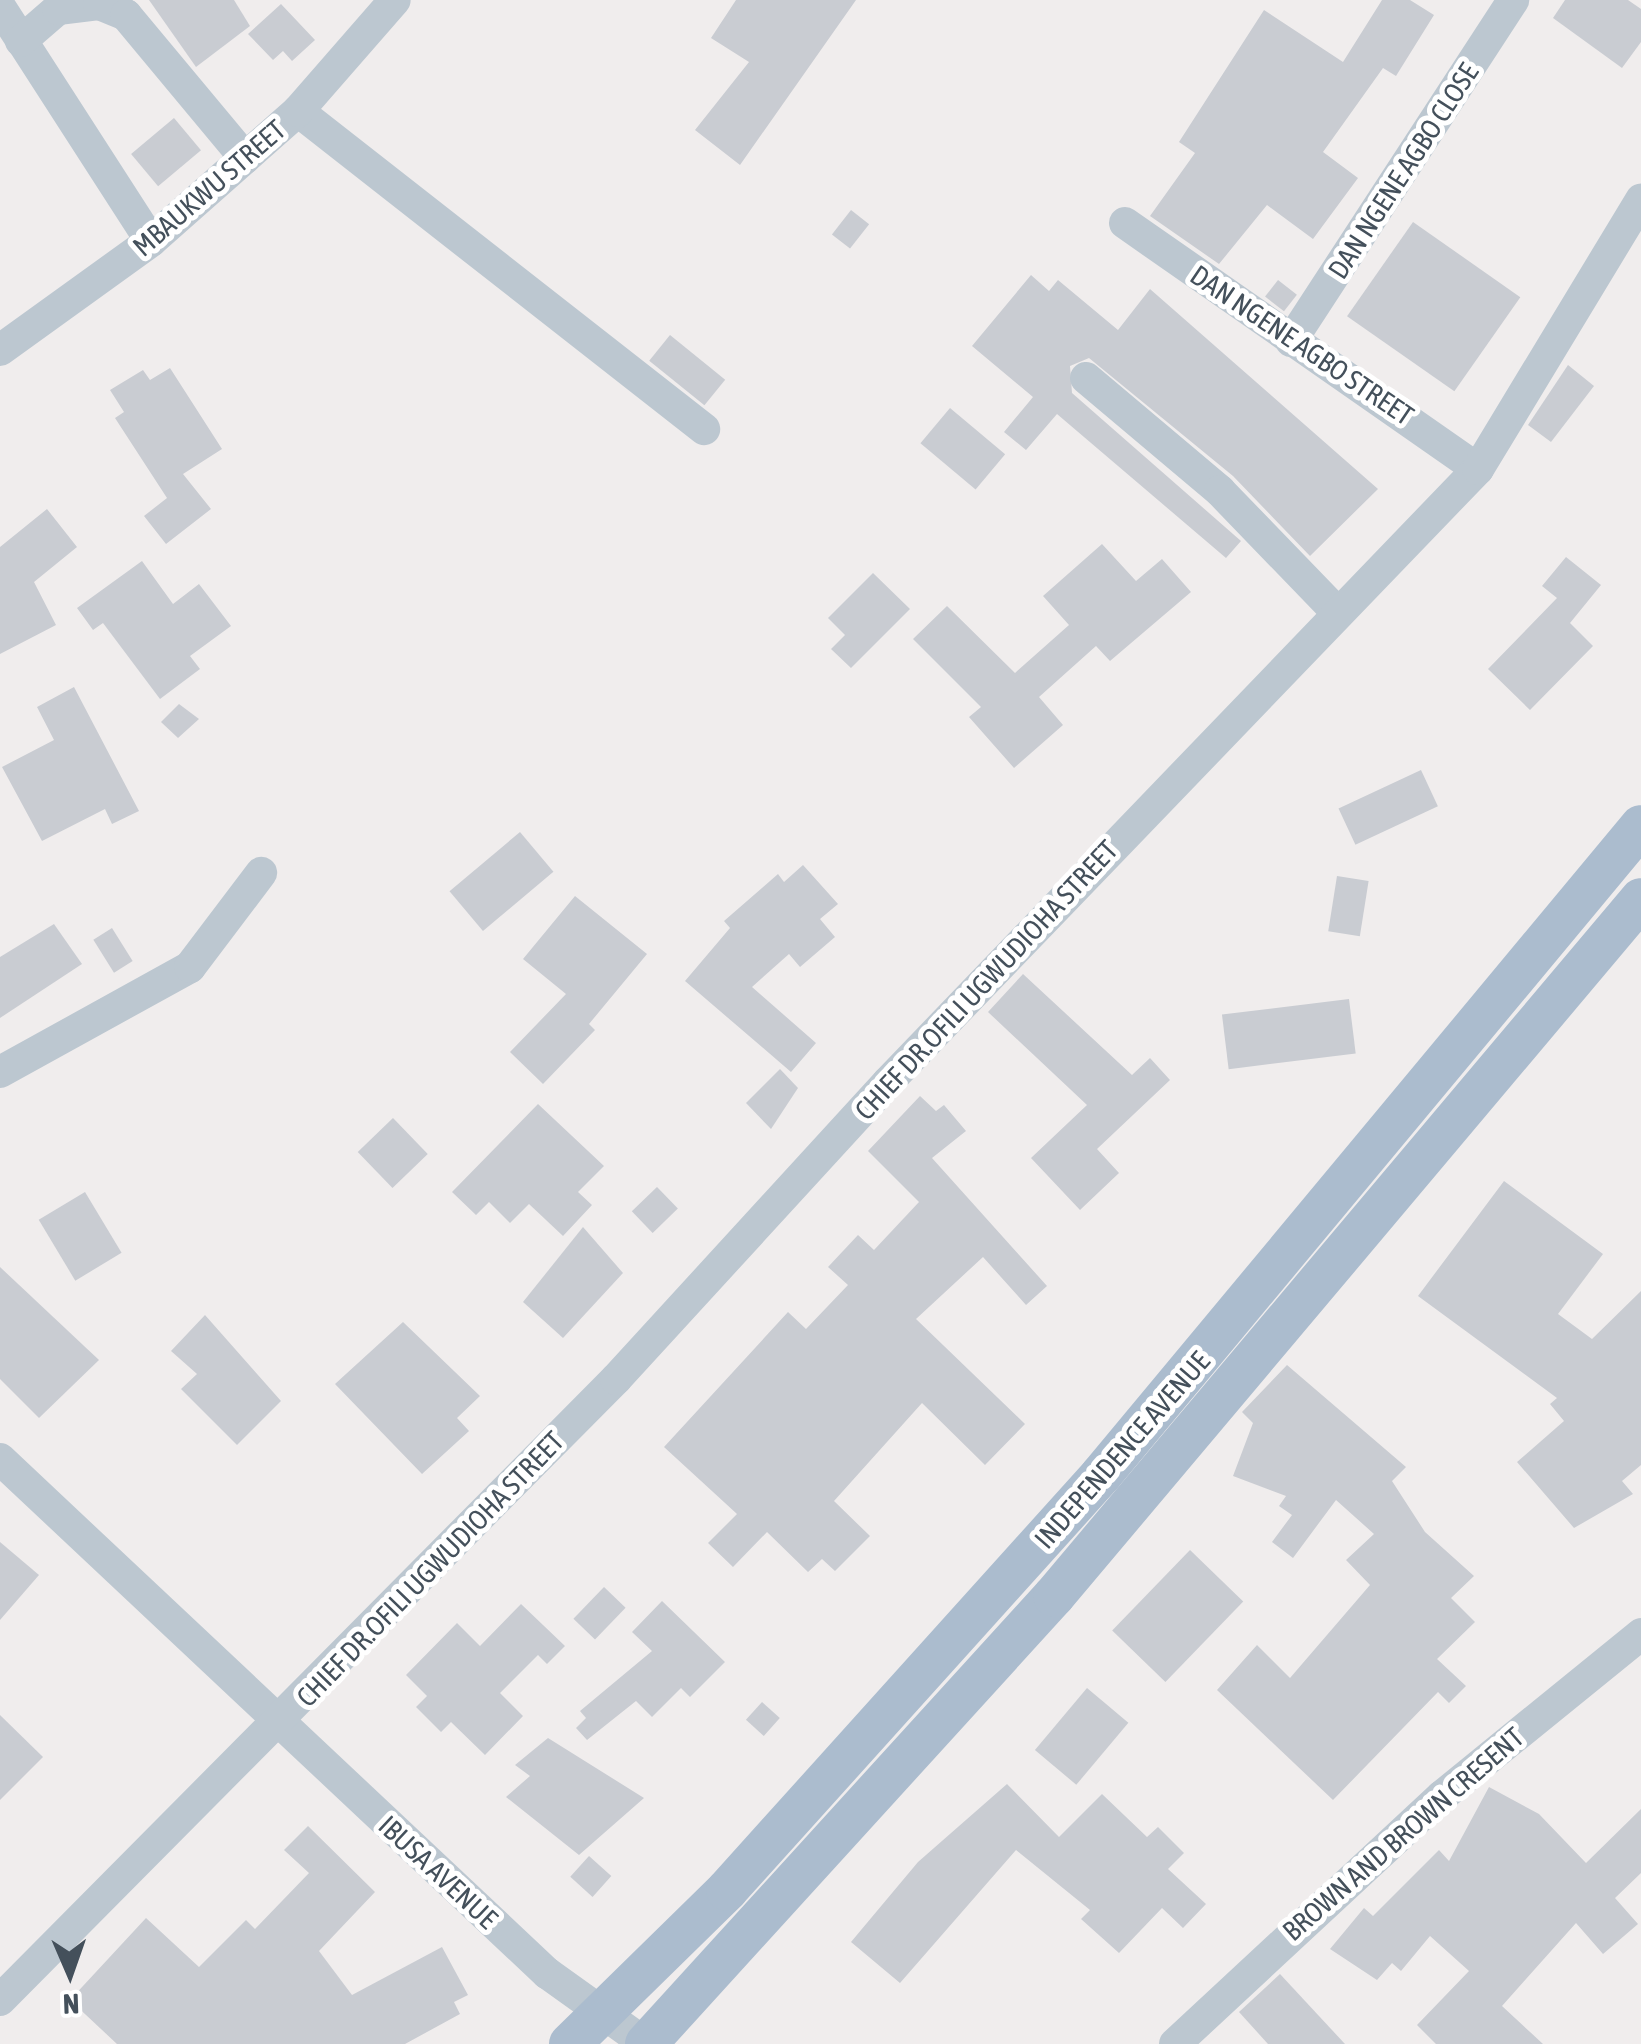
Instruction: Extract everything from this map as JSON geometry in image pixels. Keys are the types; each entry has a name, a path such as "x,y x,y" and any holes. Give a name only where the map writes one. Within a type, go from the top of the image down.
{"main road":[{"name":"INDEPENDENCE AVENUE","path":"570,2044 727,1890 1101,1475 1641,826"},
{"name":"INDEPENDENCE AVENUE","path":"646,2044 1054,1596 1641,899"}],"street":[{"name":"MBAUKWU STREET","path":"0,350 151,242 298,111 395,0"},
{"name":"DAN NGENE AGBO CLOSE","path":"1291,341 1513,0"},
{"path":"21,42 58,9 99,4 126,14 245,158"},
{"path":"0,6 151,242"},
{"path":"298,111 704,429"},
{"name":"CHIEF DR.OFILI UGWUDIOHA STREET","path":"280,1722 1336,612 1478,469 1641,200"},
{"name":"DAN NGENE AGBO STREET","path":"1126,223 1478,469"},
{"path":"1086,378 1220,491 1336,612"},
{"path":"0,1072 190,967 262,873"},
{"name":"IBUSA AVENUE","path":"0,1459 547,1974 646,2044"},
{"name":"BROWN AND BROWN CRESENT","path":"1175,2044 1442,1796 1641,1634"},
{"path":"0,2000 280,1722"}],"building":[{"path":"149,0 234,0 250,26 196,67"},
{"path":"736,0 856,0 740,165 695,130 749,62 711,38"},
{"path":"1382,0 1410,0 1434,15 1396,76 1383,68 1323,152 1358,178 1313,239 1267,205 1219,264 1150,216 1195,153 1179,142 1264,10 1343,62"},
{"path":"1565,0 1628,0 1641,9 1641,42 1622,68 1553,18"},
{"path":"281,4 315,40 292,61 283,51 273,60 248,34"},
{"path":"174,118 201,150 158,186 131,154"},
{"path":"851,210 869,224 850,249 832,234"},
{"path":"1413,222 1520,297 1454,391 1347,316"},
{"path":"1031,275 1049,291 1058,280 1118,330 1150,289 1378,489 1310,556 1233,476 1089,358 1070,366 1072,393 1241,541 1226,558 1057,414 1026,450 1004,432 1033,397 972,346"},
{"path":"1278,280 1297,295 1284,311 1265,297"},
{"path":"670,335 725,380 704,405 649,361"},
{"path":"1568,365 1594,386 1551,442 1528,425"},
{"path":"170,368 222,449 183,474 211,509 166,544 144,516 167,498 115,418 124,412 110,390 143,370 150,380"},
{"path":"950,408 1005,454 976,490 920,443"},
{"path":"47,509 77,547 34,582 56,625 0,654 0,547"},
{"path":"1102,544 1136,581 1162,559 1191,592 1110,661 1096,646 1039,697 1063,725 1014,768 969,717 981,707 913,639 947,606 1015,673 1069,625 1043,596"},
{"path":"1566,557 1601,585 1570,623 1593,646 1530,710 1488,669 1557,598 1542,586"},
{"path":"142,561 173,604 199,584 231,626 190,656 200,669 160,699 103,623 93,630 77,608"},
{"path":"873,573 910,609 851,668 831,649 845,635 828,618"},
{"path":"74,687 139,811 112,824 105,809 42,841 2,767 54,740 37,707"},
{"path":"179,704 199,719 178,738 161,722"},
{"path":"1421,770 1438,806 1355,845 1339,808"},
{"path":"520,832 553,872 483,931 450,891"},
{"path":"803,865 838,904 820,919 835,937 800,967 789,954 752,987 816,1043 791,1072 685,981 730,928 724,921 778,874 784,882"},
{"path":"1337,876 1369,881 1360,936 1328,931"},
{"path":"575,896 647,954 589,1024 595,1030 543,1084 510,1052 566,994 523,959"},
{"path":"54,924 82,964 0,1018 0,957"},
{"path":"112,928 133,961 114,973 93,940"},
{"path":"1023,974 1132,1075 1150,1058 1170,1080 1097,1149 1119,1173 1080,1210 1031,1158 1087,1105 988,1012"},
{"path":"1349,999 1356,1054 1229,1069 1222,1015"},
{"path":"780,1069 798,1088 771,1129 746,1103"},
{"path":"920,1096 936,1111 944,1105 966,1131 932,1158 1047,1286 1026,1305 983,1257 916,1319 1025,1424 985,1465 922,1403 834,1501 870,1536 835,1571 822,1559 808,1572 767,1532 733,1567 708,1543 737,1514 664,1447 788,1312 806,1329 848,1285 828,1267 858,1235 874,1250 919,1202 868,1151"},
{"path":"538,1104 604,1166 578,1192 592,1205 563,1236 529,1204 510,1223 489,1202 476,1215 452,1192"},
{"path":"393,1118 428,1154 392,1188 358,1152"},
{"path":"1504,1181 1603,1254 1558,1314 1592,1339 1641,1291 1641,1465 1622,1481 1633,1494 1574,1528 1517,1462 1564,1421 1550,1404 1557,1398 1418,1296"},
{"path":"657,1187 678,1209 653,1233 632,1211"},
{"path":"85,1192 122,1253 75,1281 39,1220"},
{"path":"583,1227 623,1273 563,1338 523,1302"},
{"path":"0,1267 99,1360 39,1418 0,1379"},
{"path":"205,1315 281,1401 237,1445 181,1389 197,1374 171,1351"},
{"path":"403,1322 480,1396 457,1418 469,1431 422,1474 335,1384"},
{"path":"1287,1365 1406,1467 1392,1481 1425,1532 1474,1576 1451,1598 1475,1622 1437,1659 1466,1686 1449,1703 1438,1692 1333,1800 1217,1690 1257,1645 1290,1678 1370,1585 1346,1560 1374,1534 1336,1500 1293,1558 1272,1542 1292,1515 1279,1506 1286,1496 1233,1476 1253,1423 1242,1412"},
{"path":"0,1542 39,1575 0,1620"},
{"path":"1190,1550 1243,1601 1165,1682 1112,1631"},
{"path":"604,1587 626,1608 595,1639 573,1619"},
{"path":"662,1601 725,1662 690,1697 681,1688 652,1717 636,1701 587,1740 576,1728 586,1718 580,1711 652,1651 632,1632"},
{"path":"521,1604 565,1646 547,1664 538,1655 500,1693 523,1716 485,1755 451,1722 441,1732 416,1707 427,1696 406,1675 457,1623 480,1646"},
{"path":"1087,1688 1128,1723 1076,1785 1035,1750"},
{"path":"762,1702 780,1718 764,1736 746,1720"},
{"path":"0,1715 43,1757 0,1800"},
{"path":"548,1738 644,1798 579,1855 506,1797 530,1776 515,1765"},
{"path":"1007,1784 1059,1837 1102,1794 1147,1837 1158,1827 1184,1853 1168,1869 1206,1904 1183,1928 1162,1908 1119,1953 1081,1919 1090,1910 1016,1850 900,1983 851,1942 918,1862"},
{"path":"1489,1787 1539,1814 1586,1863 1641,1809 1641,1873 1615,1898 1638,1924 1603,1954 1576,1923 1502,2006 1543,2044 1436,2044 1417,2025 1469,1971 1430,1936 1401,1971 1392,1963 1377,1980 1330,1949 1364,1908 1373,1916 1439,1850 1449,1861"},
{"path":"308,1826 375,1892 319,1951 352,1995 442,1947 468,1995 454,2002 460,2014 405,2044 117,2044 70,2000 146,1918 199,1967 246,1920 255,1929 309,1873 284,1850"},
{"path":"589,1856 611,1876 593,1897 570,1877"},
{"path":"1280,1974 1345,2044 1268,2044 1239,2012"}]}
